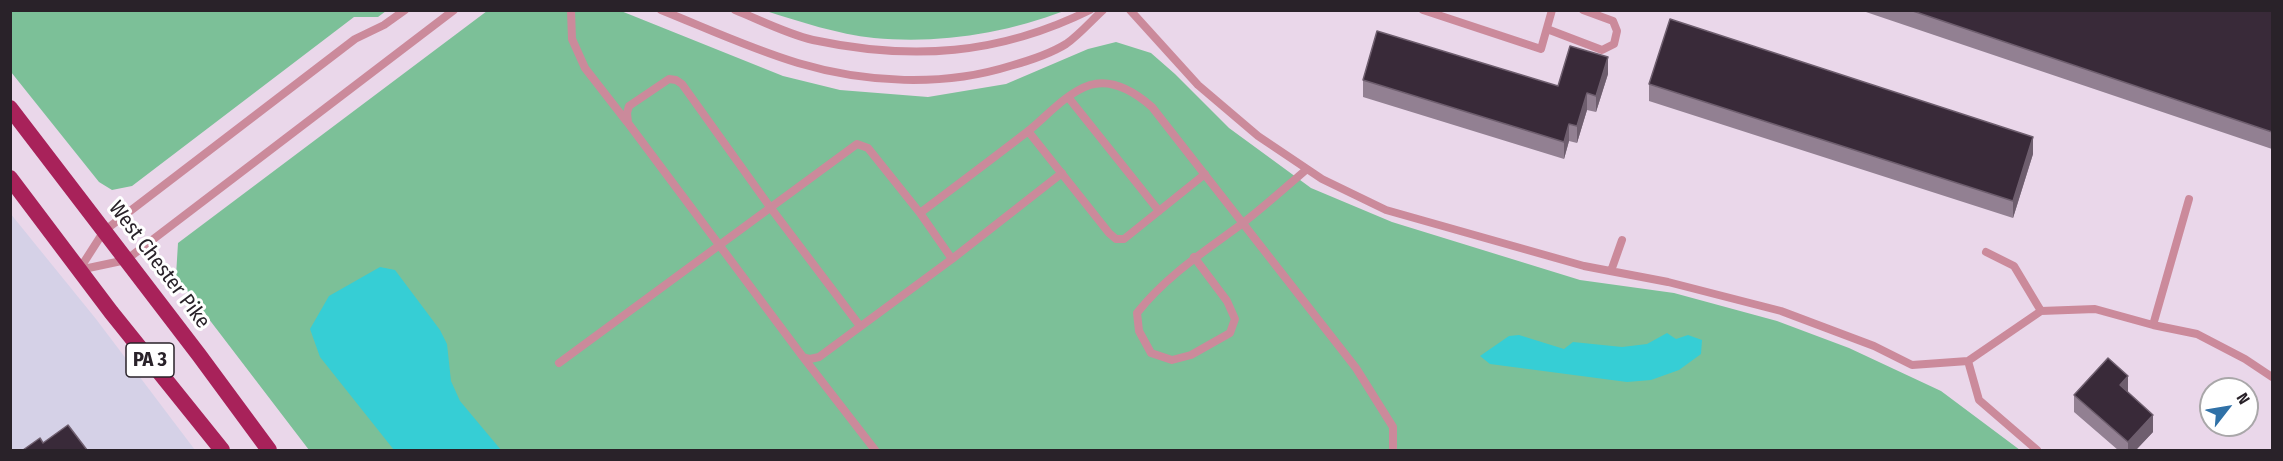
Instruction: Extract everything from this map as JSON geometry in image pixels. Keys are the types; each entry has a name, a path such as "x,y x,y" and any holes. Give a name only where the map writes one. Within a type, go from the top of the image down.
{"highway":[{"name":"West Chester Pike","path":"10,108 269,450"},
{"name":"PA 3","path":"10,178 79,270 222,450"}],"lane":[{"path":"79,270 104,231 355,39 384,25 405,10"},
{"path":"79,270 126,260 454,10"},
{"path":"571,10 572,39 585,68 875,450"},
{"path":"660,10 798,63 859,75 905,80 959,78 990,73 1022,63 1065,45 1103,10"},
{"path":"735,10 811,40 911,51 960,51 1056,27 1090,10"},
{"path":"1130,10 1198,85 1258,136 1322,179 1386,210 1561,260 1668,282 1781,311 1874,346 1912,365 1968,361 2041,312 2096,309 2197,334 2245,359 2272,377"},
{"path":"1423,10 1541,49 1552,10"},
{"path":"1547,29 1602,50 1614,44 1617,31 1613,21 1583,10"},
{"path":"628,123 629,106 669,79 682,84 770,207 860,326"},
{"path":"920,213 1068,98 1092,84 1117,85 1136,93 1152,107 1361,377 1393,427 1393,450"},
{"path":"1068,98 1159,211"},
{"path":"1028,131 1109,233 1116,238 1124,238 1205,174"},
{"path":"559,363 857,144 868,148 920,213 952,259"},
{"path":"1194,258 1227,301 1235,319 1230,333 1191,355 1172,360 1151,353 1139,331 1137,313 1153,292 1194,258 1243,222 1307,169"},
{"path":"803,357 810,359 819,357 952,259 1062,173"},
{"path":"2154,325 2189,199"},
{"path":"1611,271 1622,240"},
{"path":"1986,252 2014,266 2041,312"},
{"path":"1968,361 1979,400 2037,450"}],"shaded area":[{"path":"10,213 96,319 195,450 11,450"}],"green space":[{"path":"1064,10 1018,26 971,35 922,40 898,40 846,34 766,11"},
{"path":"10,11 386,11 378,17 354,17 132,186 112,190 99,182 11,72"},
{"path":"487,11 621,11 783,76 840,90 928,97 1006,84 1088,49 1116,42 1151,53 1229,128 1311,188 1392,222 1580,280 1674,293 1777,321 1849,348 1941,391 2020,450 309,450 176,276 178,243"}],"water":[{"path":"380,267 395,270 440,330 447,344 451,381 460,401 501,450 394,450 320,357 310,329 329,296"},
{"path":"1667,333 1676,339 1688,335 1702,340 1701,354 1679,370 1651,380 1627,382 1490,364 1480,356 1509,336 1519,335 1564,349 1573,342 1622,347 1647,344"}],"building":[{"path":"1910,10 2272,10 2272,132"},
{"path":"1670,19 2033,137 2013,201 1649,84"},
{"path":"1377,31 1558,86 1570,46 1608,57 1596,96 1587,93 1577,126 1569,124 1564,142 1363,80"},
{"path":"2108,358 2128,376 2120,385 2153,415 2128,442 2074,395"},
{"path":"68,425 87,450 23,450 40,438 43,443"}]}
